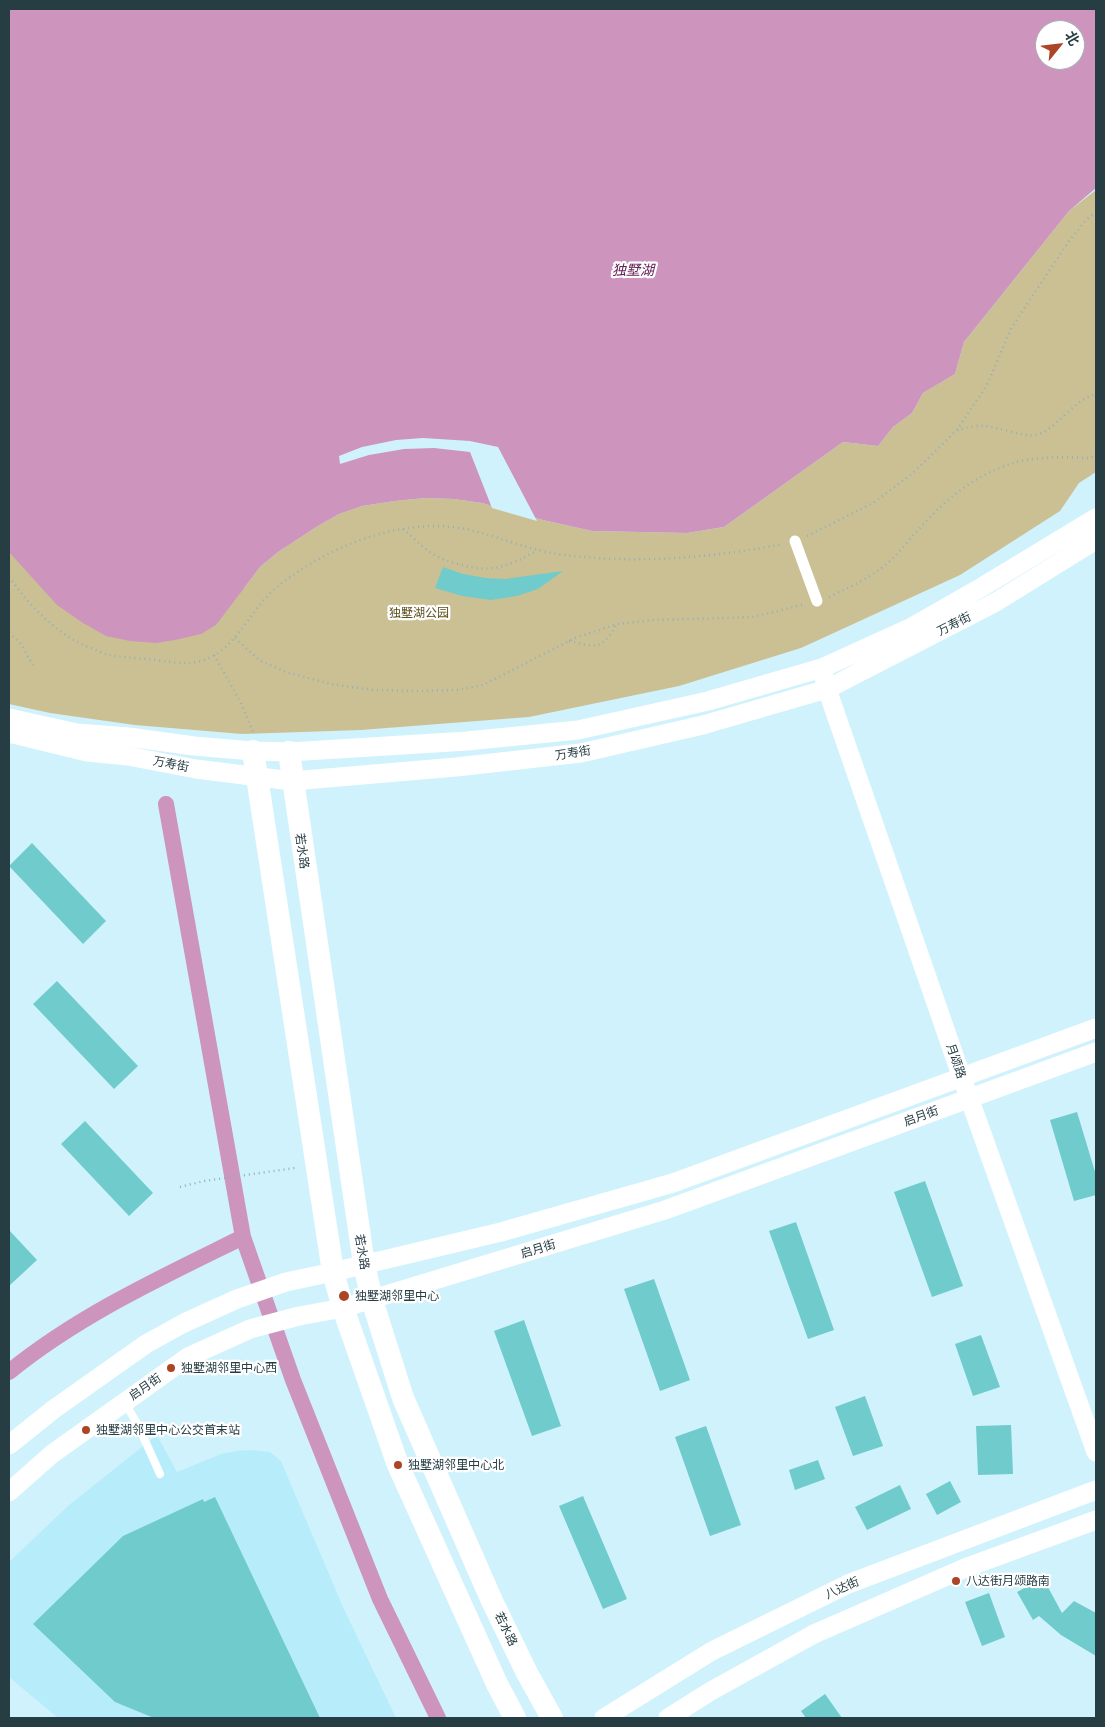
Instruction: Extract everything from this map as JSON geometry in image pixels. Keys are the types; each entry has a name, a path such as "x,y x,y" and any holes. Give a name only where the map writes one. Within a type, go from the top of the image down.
{"main road":[{"path":"256,751 257,778 333,1272 343,1308 398,1465 497,1684 515,1718"},
{"name":"若水路","path":"289,752 364,1264 372,1300 403,1398 492,1601 552,1718"}],"street":[{"name":"万寿街","path":"9,718 77,733 129,737 194,746 289,752 467,741 578,730 708,702 822,668 910,628 990,583 1096,518"},
{"name":"万寿街","path":"9,733 87,752 128,756 257,778 292,781 456,767 581,753 703,725 826,689 996,602 1096,540"},
{"path":"794,541 817,601"},
{"name":"月颂路","path":"822,668 826,689 962,1078 1096,1452"},
{"name":"启月街","path":"9,1445 54,1409 146,1344 184,1323 237,1299 286,1282 501,1232 673,1183 1096,1028"},
{"name":"启月街","path":"9,1492 52,1454 188,1357 250,1330 299,1316 343,1308 372,1300 665,1210 1096,1052"},
{"name":"八达街","path":"604,1718 712,1651 848,1584 1096,1490"},
{"path":"668,1718 711,1691 814,1634 965,1568 1096,1520"}],"lane":[{"path":"124,1402 138,1425 160,1474"}],"path":[{"path":"9,577 28,602 52,626 77,642 107,655 186,663 204,661 222,652 275,588 308,564 340,548 403,529 437,526 465,529 563,555 624,560 685,558 744,551 794,541 873,504 913,473 956,430 987,385 1011,329 1070,241 1087,219 1096,212"},
{"path":"956,430 982,426 1009,430 1030,436 1038,435 1052,426 1075,405 1096,394"},
{"path":"235,638 259,660 286,672 331,684 373,690 418,691 457,690 482,685 569,641 617,624 654,620 754,617 827,598 863,582 889,562 953,494 982,476 1012,463 1039,459 1090,458 1096,455"},
{"path":"403,529 433,554 452,563 470,568 488,570 500,568 539,550"},
{"path":"569,641 598,646 608,639 617,624"},
{"path":"9,633 19,641 34,667"},
{"path":"214,655 240,701 252,728 256,751"},
{"path":"180,1187 295,1168"}],"shaded area":[{"path":"157,1435 177,1472 221,1454 236,1451 270,1452 281,1461 343,1607 396,1718 58,1718 9,1677 9,1562 69,1505"}],"green space":[{"name":"独墅湖公园","path":"1096,190 1096,472 1079,483 1060,511 960,575 801,648 679,686 529,717 361,730 242,734 135,725 50,713 9,704 9,530 244,588 260,567 278,552 318,526 339,514 362,506 395,501 425,498 454,499 482,503 592,531 687,533 724,527 843,442 878,446 893,427 912,413 923,393 955,374 964,342 1069,211"}],"water":[{"name":"独墅湖","path":"9,9 1096,9 1096,188 1069,211 964,342 955,374 923,393 912,413 893,427 878,446 843,442 724,527 687,533 592,531 482,503 454,499 425,498 362,506 339,514 278,552 260,567 216,625 201,634 175,640 156,643 130,641 106,636 57,605 9,552"}],"pier":[{"path":"423,438 470,441 498,447 537,521 492,508 470,452 434,448 404,449 369,455 340,464 339,456 362,447 396,440"}],"building":[{"path":"443,567 463,574 505,579 563,571 538,589 517,596 491,600 462,596 435,588"},
{"path":"32,843 106,921 83,944 9,866"},
{"path":"57,981 138,1066 114,1089 33,1004"},
{"path":"1077,1112 1096,1175 1096,1195 1074,1201 1050,1120"},
{"path":"85,1121 153,1193 129,1216 61,1144"},
{"path":"925,1181 963,1286 932,1297 894,1192"},
{"path":"796,1222 834,1330 808,1339 769,1231"},
{"path":"9,1230 37,1260 9,1286"},
{"path":"654,1279 690,1380 660,1391 624,1289"},
{"path":"524,1320 561,1426 532,1436 494,1331"},
{"path":"981,1335 1000,1387 973,1396 955,1344"},
{"path":"865,1396 883,1446 853,1456 835,1407"},
{"path":"1011,1425 1013,1474 978,1475 976,1426"},
{"path":"706,1426 741,1525 710,1536 675,1437"},
{"path":"818,1460 825,1479 795,1490 789,1470"},
{"path":"950,1481 961,1502 937,1515 926,1494"},
{"path":"900,1485 911,1509 867,1530 855,1507"},
{"path":"583,1496 627,1599 603,1609 559,1506"},
{"path":"215,1497 320,1718 154,1718 115,1702 33,1624 123,1536 203,1499 204,1502"},
{"path":"1043,1578 1062,1613 1074,1601 1096,1613 1096,1656 1061,1635 1039,1616 1033,1620 1017,1592"},
{"path":"989,1593 1005,1637 982,1646 965,1602"},
{"path":"825,1694 842,1718 806,1718 801,1711"}],"waterway":[{"path":"166,804 243,1237 293,1380 380,1599 438,1718"},
{"path":"9,1372 36,1351 92,1315 152,1282 243,1237"}],"place":[{"name":"独墅湖邻里中心","path":"344,1296"},
{"name":"独墅湖邻里中心西","path":"171,1368"},
{"name":"独墅湖邻里中心公交首末站","path":"86,1430"},
{"name":"独墅湖邻里中心北","path":"398,1465"},
{"name":"八达街月颂路南","path":"956,1581"}]}
